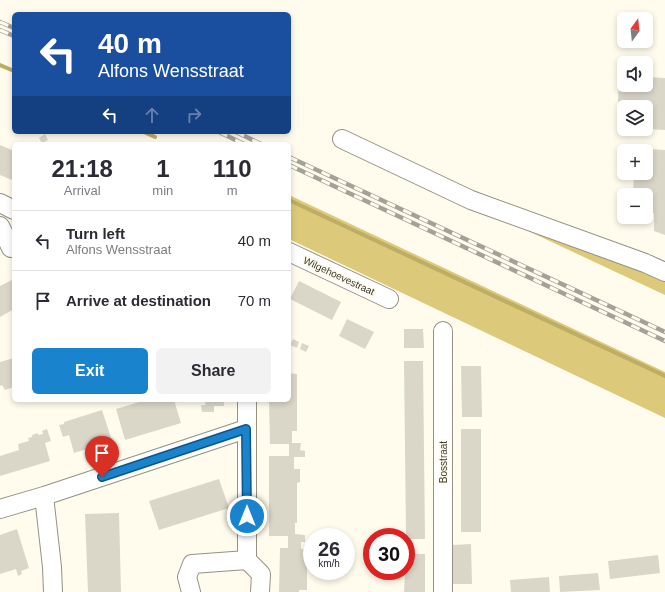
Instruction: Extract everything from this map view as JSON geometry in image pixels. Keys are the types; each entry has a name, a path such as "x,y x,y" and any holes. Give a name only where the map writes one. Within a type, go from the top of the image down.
{"street":[{"path":"342,139 471,200 645,263 665,272"},
{"path":"0,226 8,250"},
{"name":"Wilgehoevestraat","path":"291,253 389,299"},
{"name":"Bosstraat","path":"443,331 443,592"},
{"path":"247,402 247,560 261,574 260,592"},
{"path":"0,509 44,496 246,429"},
{"path":"44,496 52,567 52,592"},
{"path":"191,592 187,577 192,564 247,560"}],"shaded area":[{"path":"291,196 665,372 665,418 291,240"},
{"path":"479,208 665,278 665,295"}],"building":[{"path":"653,77 665,78 665,130 653,129 653,100 618,100 618,92 653,92"},
{"path":"45,134 48,140 41,142 39,138"},
{"path":"0,145 12,150 12,180 0,175"},
{"path":"653,149 665,150 665,235 654,231 653,188 633,188 634,180 653,180"},
{"path":"12,280 12,310 0,317 0,286"},
{"path":"299,281 341,302 332,320 291,300"},
{"path":"347,319 374,332 365,349 339,336"},
{"path":"404,329 423,329 424,348 404,348"},
{"path":"293,339 299,342 297,348 291,345"},
{"path":"302,343 309,346 306,352 300,349"},
{"path":"12,359 12,388 5,390 2,385 0,386 0,362"},
{"path":"404,361 423,361 425,539 415,539 415,528 406,528"},
{"path":"461,366 481,366 482,417 462,417"},
{"path":"291,373 297,374 297,431 292,431 292,443 301,443 300,450 305,451 305,457 294,457 294,469 300,469 300,482 297,483 297,523 295,523 295,534 303,535 301,549 303,549 303,580 307,580 307,590 299,590 299,592 279,592 280,548 288,548 288,536 269,536 269,456 289,456 289,444 270,444 269,402 291,402"},
{"path":"139,402 175,402 181,423 125,440 116,409"},
{"path":"206,402 224,402 224,406 214,406 214,412 202,412 201,405 205,405"},
{"path":"102,410 112,441 74,453 69,435 63,437 59,425"},
{"path":"47,429 51,441 45,443 50,461 0,476 0,456 19,450 18,444 29,441 28,438 32,437 32,435 38,433 38,435 43,434 42,431"},
{"path":"461,429 481,429 481,532 461,532"},
{"path":"219,479 229,508 159,530 149,501"},
{"path":"119,513 121,592 88,592 85,514"},
{"path":"17,529 29,568 21,571 22,574 18,576 16,569 0,574 0,535"},
{"path":"471,544 472,584 453,584 452,545"},
{"path":"415,554 425,554 425,592 404,592 405,580 415,580"},
{"path":"658,555 660,573 610,579 608,561"},
{"path":"598,573 600,590 560,592 559,576"},
{"path":"549,577 550,592 511,592 510,580"}],"waterway":[{"path":"0,65 12,70"},
{"path":"148,134 155,137"},
{"path":"291,201 665,376"}],"railway":[{"path":"0,22 12,27"},
{"path":"0,30 12,35"},
{"path":"223,134 240,142"},
{"path":"240,134 257,142"},
{"path":"291,158 665,332"},
{"path":"291,166 665,341"}],"route":[{"path":"102,477 246,429 247,516"}]}
